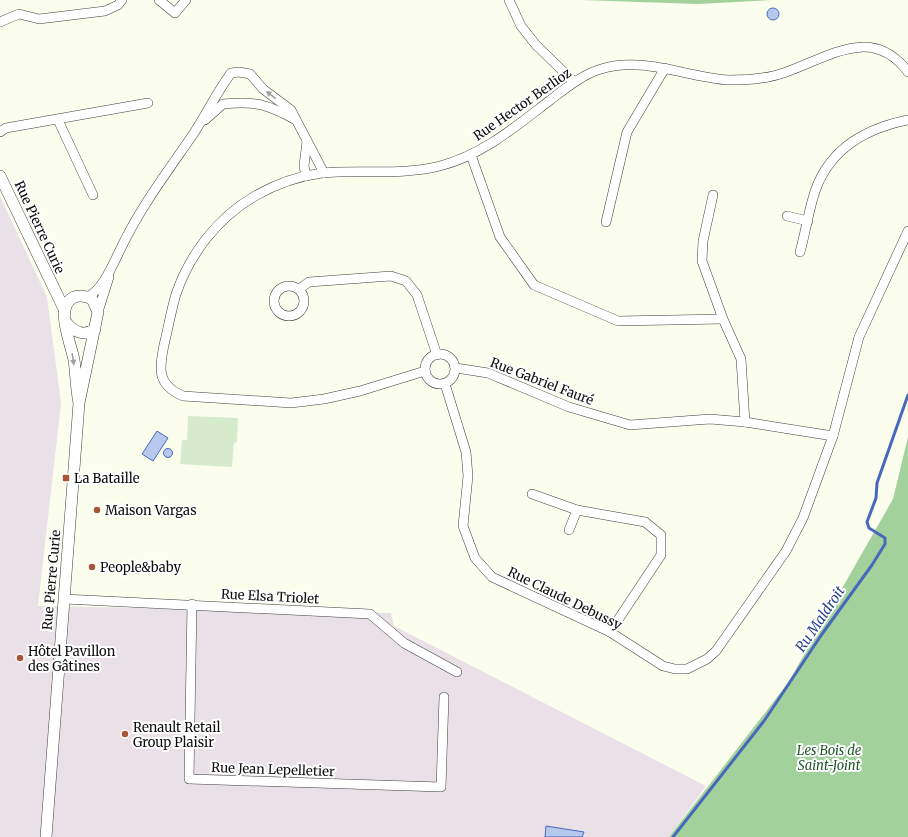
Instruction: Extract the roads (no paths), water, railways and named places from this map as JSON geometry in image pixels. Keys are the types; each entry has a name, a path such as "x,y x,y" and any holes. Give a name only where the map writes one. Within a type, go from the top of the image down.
{"street":[{"path":"0,22 19,14 39,19 105,11 118,5 122,0"},
{"path":"159,0 175,13 186,0"},
{"path":"509,0 521,26 528,35 574,82"},
{"name":"Rue Hector Berlioz","path":"425,371 324,399 291,403 183,396 173,392 165,384 159,366 176,295 187,268 202,243 223,219 255,196 306,176 324,173 404,173 440,166 471,155 502,137 574,82 602,69 628,64 665,68 727,80 762,78 789,71 848,48 863,46 877,49 899,60 908,72"},
{"path":"606,222 627,132 665,68"},
{"path":"87,297 95,294 113,264 134,220 152,191 197,128 231,73 239,72 250,74 262,89 291,110 324,173"},
{"path":"197,128 223,104 248,102 274,108 298,122"},
{"path":"0,132 6,128 148,103"},
{"path":"58,120 93,195"},
{"path":"800,252 814,196 824,173 837,155 859,137 885,125 908,120"},
{"path":"306,176 304,166 307,141"},
{"path":"471,155 500,237 534,285 618,321 723,319"},
{"name":"Rue Pierre Curie","path":"0,176 54,291 64,309 65,321 74,360 79,403"},
{"path":"713,195 703,241 702,261 723,319 741,359 745,422"},
{"path":"787,216 808,221"},
{"name":"Rue Claude Debussy","path":"445,384 466,452 468,476 463,526 475,558 492,577 610,632 663,666 675,669 687,669 707,659 716,651 786,551 804,518 833,436 859,337 908,231"},
{"path":"98,312 113,264"},
{"path":"299,289 309,282 391,276 406,281 417,295 436,355"},
{"name":"Rue Pierre Curie","path":"54,291 72,298 77,296 87,297"},
{"path":"87,297 95,303 98,312"},
{"path":"64,309 72,298"},
{"name":"Rue Pierre Curie","path":"45,835 79,403 98,312"},
{"path":"65,321 68,326 82,334 88,334 95,329"},
{"path":"436,355 449,357 456,368 452,380 445,384 434,384 425,371 427,363 436,355"},
{"name":"Rue Gabriel Fauré","path":"456,368 488,373 569,407 630,425 710,419 745,422 833,436"},
{"path":"532,494 577,510 645,522 661,535 661,555 610,632"},
{"path":"569,530 577,510"},
{"name":"Rue Elsa Triolet","path":"64,599 192,604 370,614 404,643 457,672"},
{"name":"Rue Jean Lepelletier","path":"192,604 190,779 441,787 444,698"}],"water":[{"path":"771,8 775,8 779,14 775,20 771,20 767,16 767,12"},
{"path":"157,431 168,438 153,461 142,454"},
{"path":"168,448 173,453 168,458 163,453"},
{"path":"546,826 584,832 582,837 545,837"}],"waterway":[{"name":"Ru Maldroit","path":"673,837 764,721 822,634 872,565 885,544 885,538 869,528 867,522 876,498 877,483 908,395"}],"place":[{"name":"La Bataille","path":"66,478"},
{"name":"Maison Vargas","path":"97,510"},
{"name":"People&baby","path":"92,567"},
{"name":"Hôtel Pavillon des Gâtines","path":"20,658"},
{"name":"Renault Retail Group Plaisir","path":"125,734"}],"park label":[{"name":"Les Bois de Saint-Joint","path":"829,758"}]}
